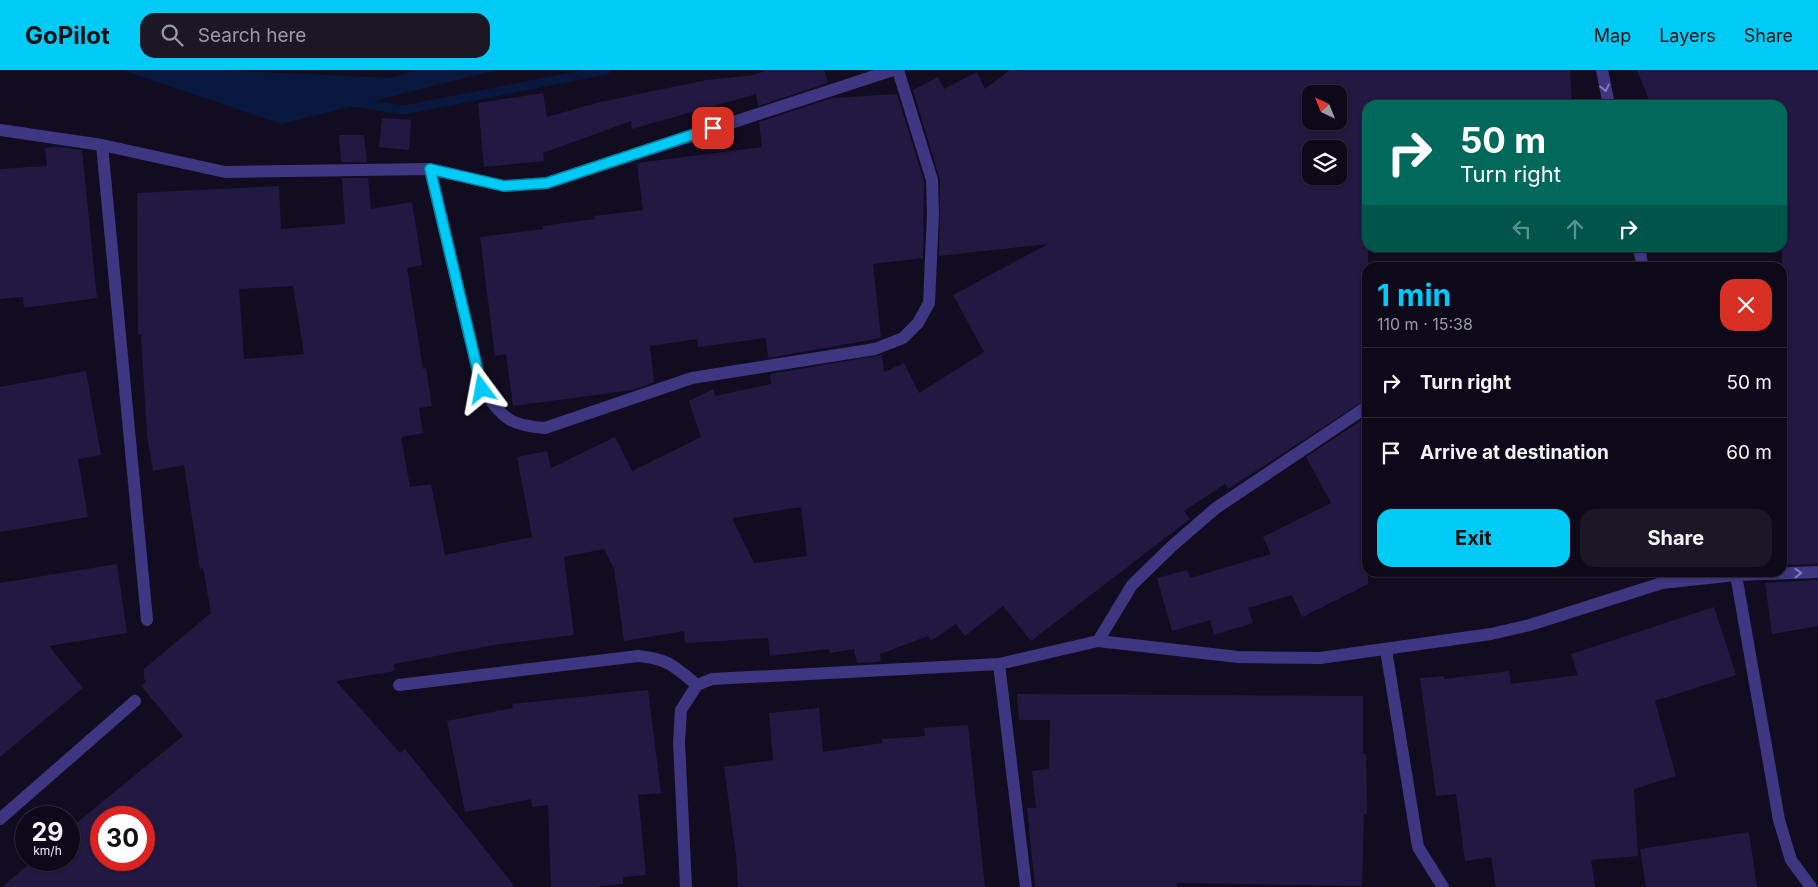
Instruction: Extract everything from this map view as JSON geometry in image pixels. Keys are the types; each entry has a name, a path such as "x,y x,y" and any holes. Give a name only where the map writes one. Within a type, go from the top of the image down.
{"street":[{"path":"0,130 102,145 225,172 430,169 504,186 547,183 893,70"},
{"path":"430,169 482,389 500,413 520,426 545,428 692,378 875,350 903,338 918,323 929,303 933,214 932,180 898,70"},
{"path":"1602,70 1608,100"},
{"path":"102,145 147,620"},
{"path":"1098,641 1132,585 1170,546 1216,508 1362,410"},
{"path":"1787,573 1818,572"},
{"path":"686,887 679,742 681,710 697,685 712,680 736,677 999,664 1098,641 1238,657 1320,658 1386,650 1530,626 1662,578 1687,577"},
{"path":"1736,577 1779,820 1791,860 1811,887"},
{"path":"1386,650 1418,847 1443,887"},
{"path":"399,685 638,656 659,658 672,664 697,685"},
{"path":"999,664 1026,887"},
{"path":"0,819 135,701"}],"water":[{"path":"122,70 220,70 391,78 416,70 497,70 281,124"}],"building":[{"path":"767,70 824,70 828,83 758,106 756,94 632,129 631,121 543,153 544,161 484,167 478,103 543,93 547,117 596,103 706,80 754,75"},
{"path":"1010,70 1570,70 1572,100 1362,100 1362,252 1368,252 1368,262 1362,262 1362,402 1228,489 1225,484 1184,511 1190,519 1031,641 1003,606 965,636 956,624 931,641 928,636 880,654 881,661 876,662 857,663 854,649 830,653 829,649 770,656 768,638 685,643 684,631 624,641 614,569 604,549 564,557 574,635 494,645 394,664 395,671 336,681 400,753 405,749 515,887 2,887 21,871 80,871 80,820 90,812 90,871 155,871 155,806 97,806 183,736 141,686 146,682 144,669 211,613 203,568 200,569 184,465 153,471 147,436 141,334 138,335 137,193 279,186 281,229 345,224 342,178 368,178 371,209 412,202 422,265 407,268 423,369 426,368 432,406 419,408 423,433 401,437 410,487 431,484 445,555 532,537 517,457 547,451 551,468 615,437 632,471 701,437 689,401 713,389 715,396 771,384 770,374 882,355 884,372 904,363 919,393 984,352 953,295 1048,244 939,256 940,180 913,90 938,77 944,89 977,72 985,89","holes":["293,286 304,354 244,359 239,289","801,507 807,556 754,563 732,518"]},
{"path":"1637,70 1818,70 1818,564 1787,565 1787,262 1782,262 1782,252 1787,252 1787,100 1649,100"},
{"path":"897,94 924,181 923,258 873,264 881,338 768,358 766,338 698,347 697,339 650,346 654,382 633,390 513,406 506,354 495,356 480,237 543,229 542,226 595,219 594,216 643,210 637,163 762,147 759,122 832,98"},
{"path":"382,118 411,120 409,150 379,147"},
{"path":"339,135 364,135 367,162 341,162"},
{"path":"57,147 82,150 97,298 24,308 23,297 0,299 0,169 47,166 45,148"},
{"path":"86,371 101,455 78,459 88,517 0,532 0,387"},
{"path":"1362,420 1362,577 1368,577 1368,584 1302,617 1292,595 1248,608 1253,623 1214,635 1210,620 1172,631 1157,578 1187,570 1190,578 1271,554 1263,537 1331,503 1306,457"},
{"path":"117,564 127,633 49,646 83,688 0,757 0,583"},
{"path":"1818,580 1818,626 1772,634 1765,583"},
{"path":"1714,607 1736,675 1655,701 1676,776 1634,789 1638,856 1591,860 1595,887 1496,887 1491,857 1465,861 1456,794 1436,796 1420,678 1444,676 1444,679 1509,671 1511,684 1578,675 1571,654"},
{"path":"648,690 661,793 638,795 646,875 623,877 623,884 595,887 551,887 548,805 532,807 531,799 465,812 447,721 513,708 512,704"},
{"path":"1017,694 1363,696 1363,754 1366,754 1367,814 1364,814 1362,886 1177,883 1178,887 1035,887 1027,808 1036,808 1032,771 1049,769 1050,720 1019,720"},
{"path":"819,708 823,752 882,743 882,739 925,736 924,728 968,725 985,887 738,887 736,855 724,767 773,760 769,713"},
{"path":"1749,832 1757,887 1646,887 1640,849"}],"waterway":[{"path":"351,102 404,110 606,70"}],"route":[{"path":"482,389 430,169 504,186 547,183 713,128"}]}
